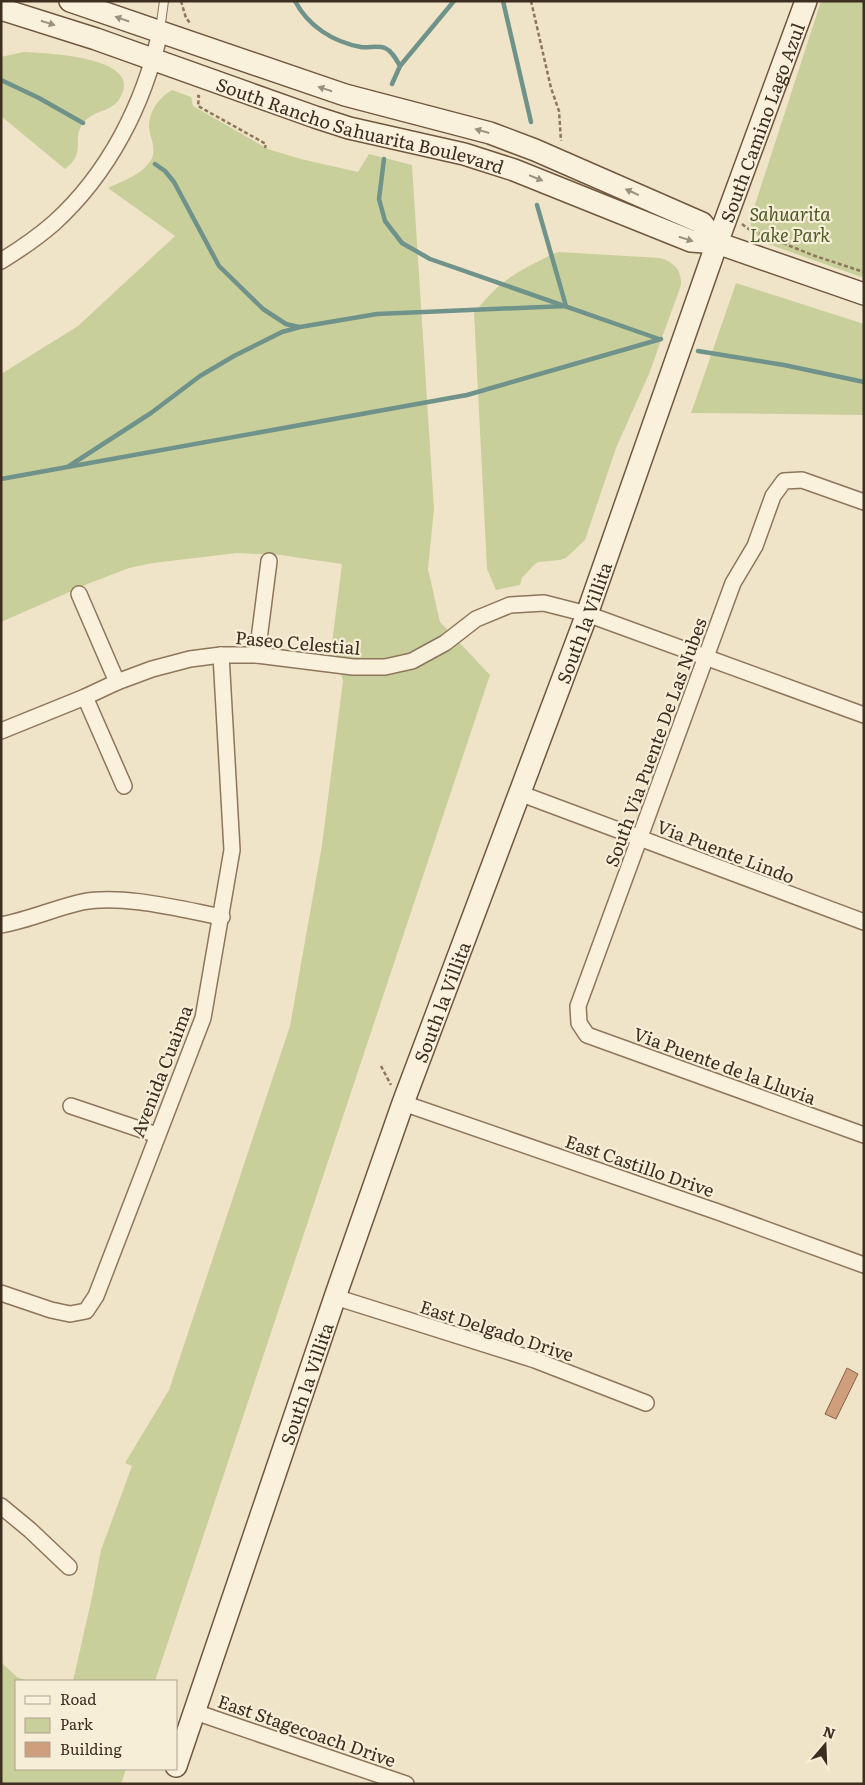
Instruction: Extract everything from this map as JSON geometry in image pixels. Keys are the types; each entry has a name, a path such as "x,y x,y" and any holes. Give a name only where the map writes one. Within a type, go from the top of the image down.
{"street":[{"name":"South Rancho Sahuarita Boulevard","path":"70,1 335,92 490,133 535,150 702,223 718,242"},
{"name":"South Camino Lago Azul","path":"718,242 806,1"},
{"name":"South Rancho Sahuarita Boulevard","path":"1,9 47,22 341,125 441,148 514,170 691,241 718,242 864,294"},
{"path":"1,262 53,224 94,178 116,146 139,101 154,59 160,32"},
{"name":"South la Villita","path":"178,1761 335,1297 403,1103 587,614 718,242"},
{"name":"South Via Puente De Las Nubes","path":"579,1023 578,1006 733,583 755,546 773,496 784,482 802,480 864,502"},
{"path":"257,655 269,561"},
{"path":"79,594 117,682"},
{"name":"Paseo Celestial","path":"1,731 117,682 152,669 190,659 220,655 257,655 352,667 385,667 412,661 445,643 476,619 510,605 544,603 587,614 864,714"},
{"name":"Avenida Cuaima","path":"1,1292 51,1310 70,1314 86,1311 96,1296 203,1018 232,850 220,655"},
{"path":"85,697 124,786"},
{"name":"Via Puente Lindo","path":"520,794 864,922"},
{"path":"1,925 82,902 115,898 222,916"},
{"name":"Via Puente de la Lluvia","path":"579,1023 587,1035 864,1135"},
{"name":"East Castillo Drive","path":"403,1103 864,1264"},
{"path":"71,1106 157,1135"},
{"name":"East Delgado Drive","path":"335,1297 535,1360 646,1403"},
{"path":"1,1506 69,1567"},
{"name":"East Stagecoach Drive","path":"195,1712 406,1784"},
{"name":"South la Villita","path":"170,1784 175,1770"}],"lane":[{"path":"160,32 164,1"}],"path":[{"path":"531,1 551,88 560,111 561,141"},
{"path":"191,94 199,96 198,106 266,144 265,148"},
{"path":"260,146 261,142"}],"green space":[{"name":"Sahuarita Lake Park","path":"821,1 864,1 864,278 768,244 756,234 750,220"},
{"path":"23,52 70,56 106,65 119,73 124,84 117,103 89,117 82,125 78,133 76,156 65,169 1,116 1,57"},
{"path":"172,90 191,97 193,106 268,149 301,159 358,172 369,154 412,165 434,509 428,569 440,622 490,675 155,1680 73,1680 101,1550 132,1466 125,1463 169,1390 290,1026 322,845 343,681 332,643 342,564 280,555 237,553 153,563 129,568 90,583 1,622 1,374 78,326 175,236 108,188 133,176 144,168 152,158 154,149 149,128 151,113 163,96"},
{"path":"559,252 660,258 676,267 680,275 681,285 649,374 616,448 585,540 566,558 538,562 522,578 520,585 496,590 487,569 474,313 495,289 509,278"},
{"path":"736,283 864,324 864,415 691,413"},
{"path":"1,1662 17,1677 24,1680 15,1680 15,1770 126,1770 121,1784 1,1784"}],"building":[{"path":"847,1368 858,1374 836,1419 825,1414"}],"waterway":[{"path":"295,1 300,10 322,32 351,45 385,48 392,53 400,66"},
{"path":"392,84 400,66 454,1"},
{"path":"503,1 531,122"},
{"path":"1,80 39,98 83,123"},
{"path":"384,159 379,199 385,221 402,243 430,259 659,339"},
{"path":"155,164 165,171 174,182 219,266 263,309 286,324 299,327"},
{"path":"69,466 151,413 200,376 234,356 282,332 300,327 377,314 566,306 537,205"},
{"path":"1,479 467,395 661,339"},
{"path":"698,351 784,365 864,382"}]}
